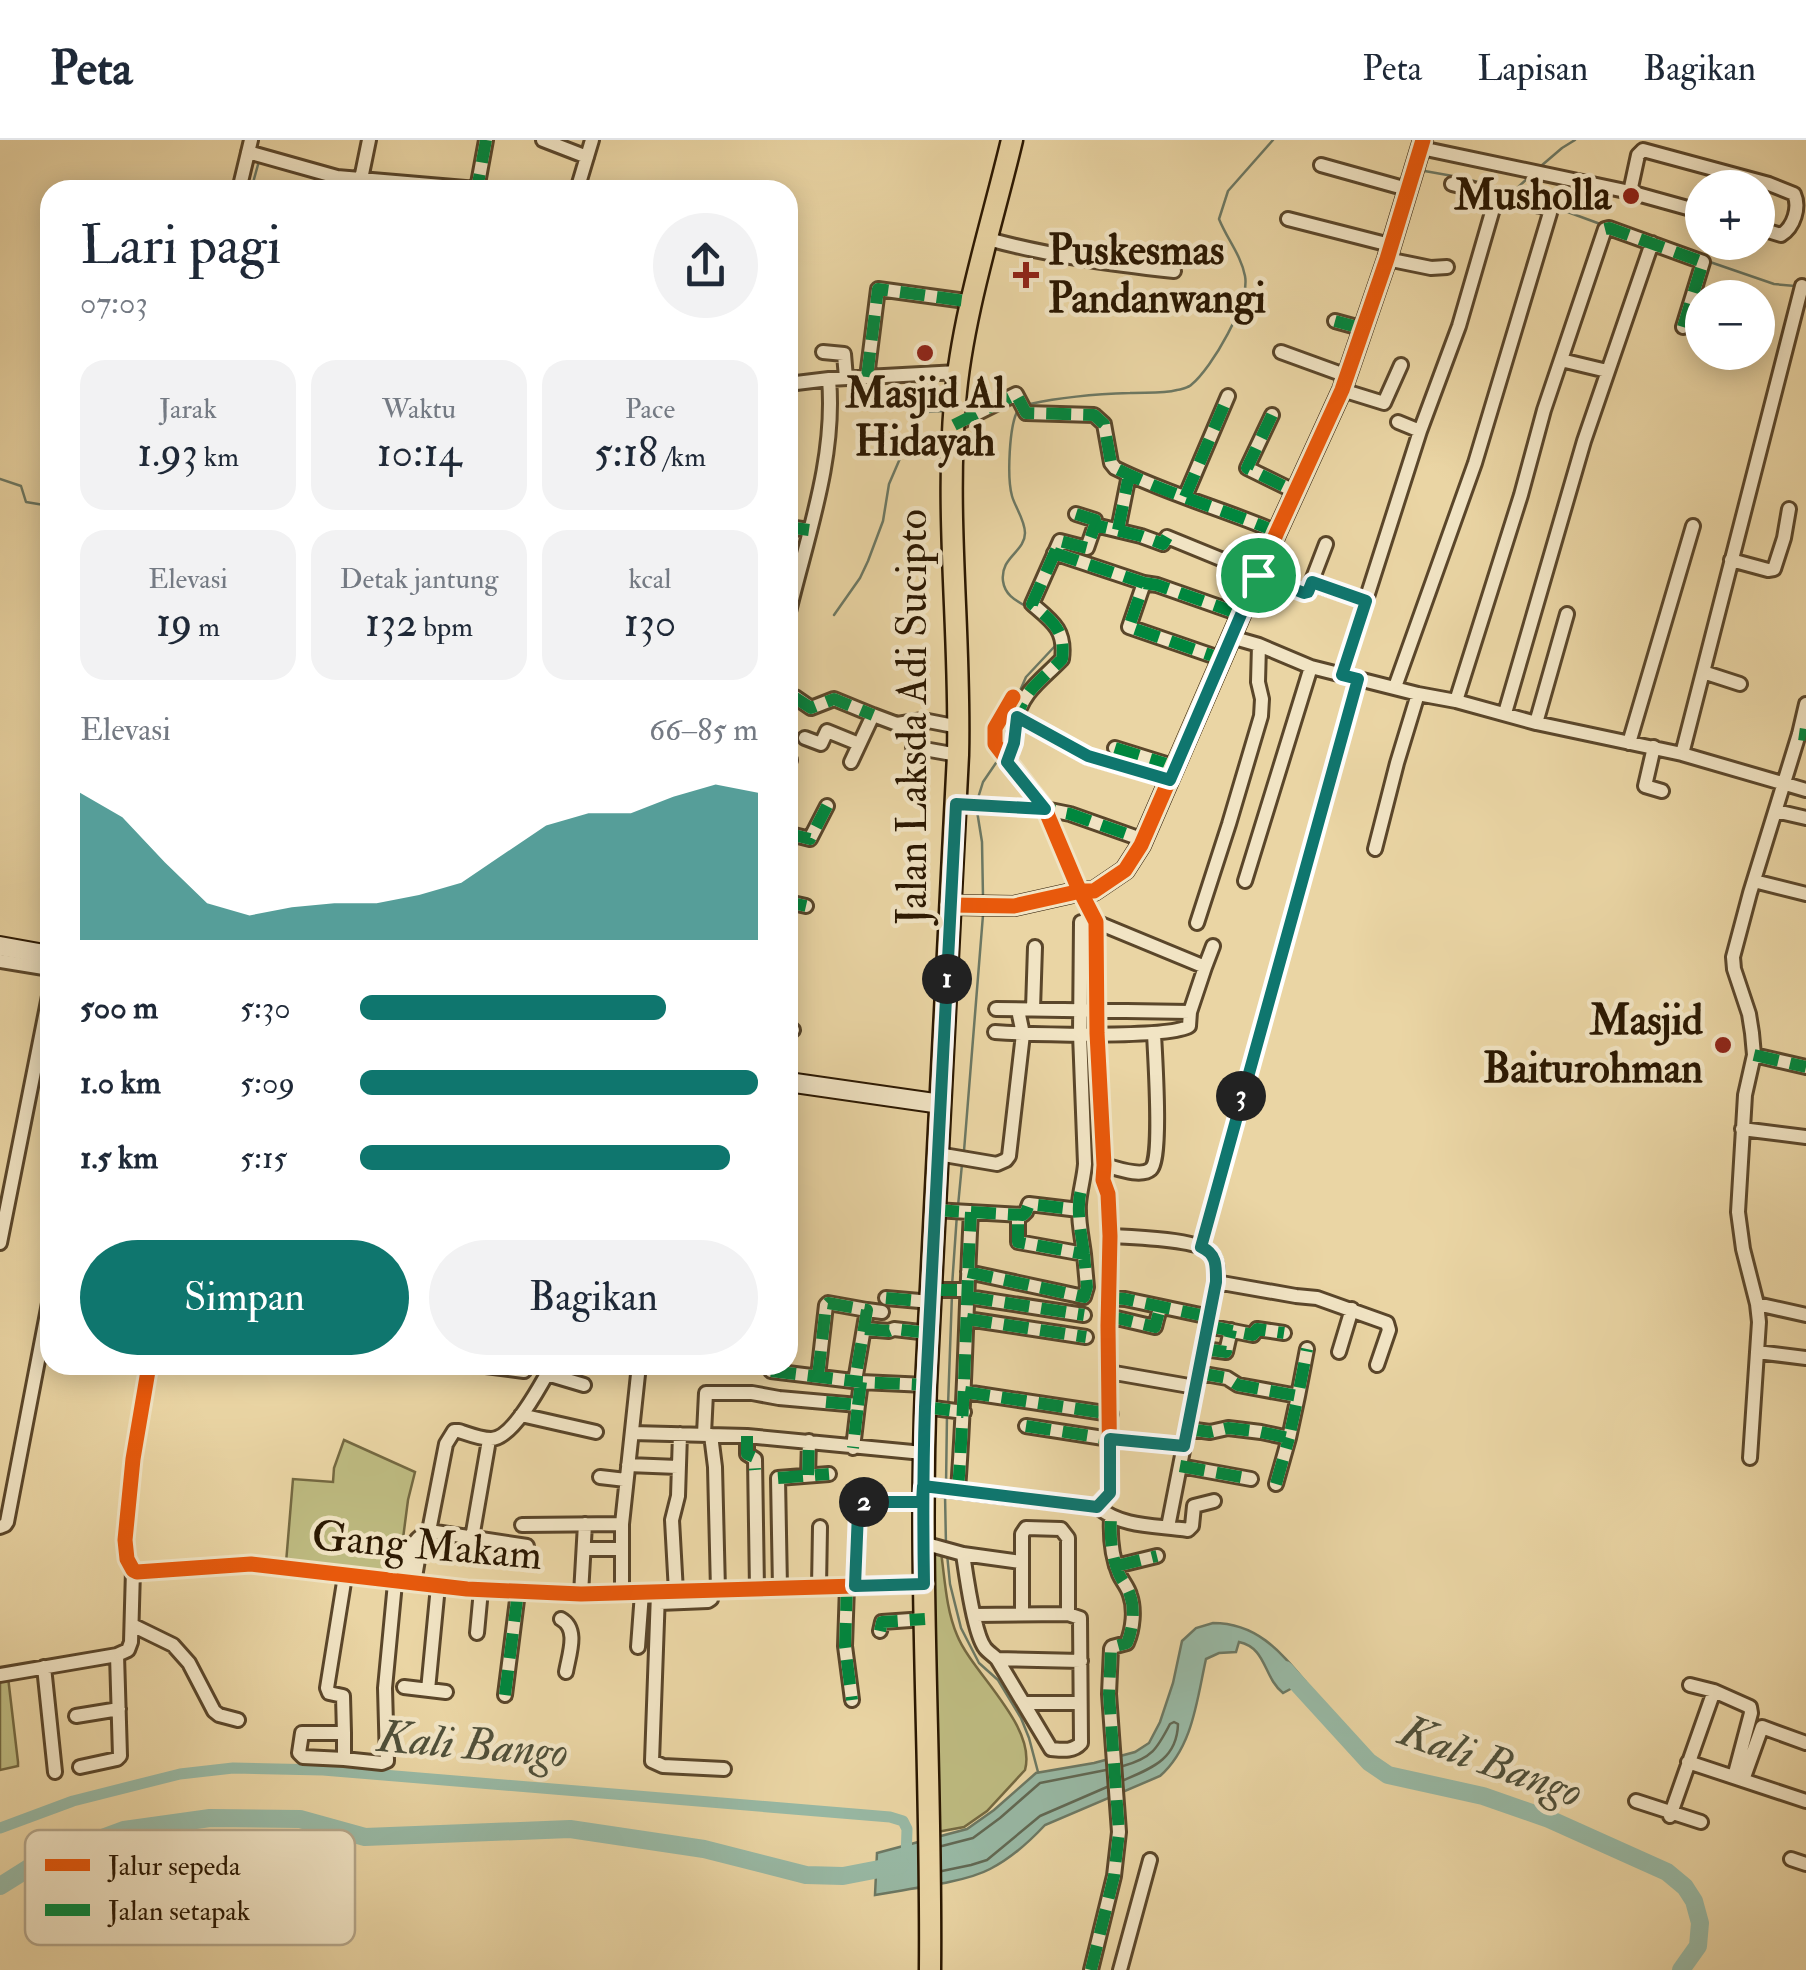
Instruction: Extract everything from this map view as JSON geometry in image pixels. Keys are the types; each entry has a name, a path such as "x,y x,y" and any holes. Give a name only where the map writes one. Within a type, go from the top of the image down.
{"main road":[{"name":"Jalan Laksda Adi Sucipto","path":"930,1970 924,1584 942,1544 938,1491 923,1453 946,1410 926,1385 935,1294 956,1211 955,1157 942,1104 951,905 970,804 958,755 958,656 951,534 954,425 958,372 1012,140"}],"street":[{"path":"360,179 368,140"},
{"path":"479,180 486,140"},
{"path":"542,140 587,158"},
{"path":"580,180 592,140"},
{"path":"951,905 1034,902 1094,891 1124,870 1141,845 1345,383 1422,144 1685,207"},
{"path":"1630,192 1638,154 1643,150 1717,170"},
{"path":"243,180 255,151 338,177 365,180"},
{"path":"1321,165 1407,189"},
{"path":"1394,687 1475,462 1550,213 1548,208 1452,184"},
{"path":"1775,187 1794,194 1797,202 1788,231 1775,233"},
{"path":"1342,675 1420,431 1459,326 1497,195"},
{"path":"1288,219 1431,268 1447,268"},
{"path":"1456,700 1544,410 1604,230 1609,228 1703,262 1683,327"},
{"path":"988,240 1077,260 1174,271"},
{"path":"1505,713 1584,441 1652,243"},
{"path":"1682,754 1802,286"},
{"path":"866,376 878,289 973,302"},
{"path":"1335,321 1364,329"},
{"path":"823,352 844,354 846,378"},
{"path":"1281,352 1382,404 1401,365"},
{"path":"1561,360 1607,371"},
{"path":"798,383 958,372"},
{"path":"798,559 817,504 829,433 829,379"},
{"path":"954,425 1012,394 1016,394 1023,407 1094,415 1104,424 1112,463 1130,475 1276,532"},
{"path":"1184,498 1228,396"},
{"path":"1272,415 1247,468 1296,492"},
{"path":"1398,422 1420,431"},
{"path":"1118,530 1130,475"},
{"path":"1731,560 1774,569 1789,509"},
{"path":"1004,758 1014,743 1017,717 1026,696 1064,654 1053,620 1032,604 1060,540 1087,548 1095,520 1076,514"},
{"path":"1096,525 1163,544 1167,537 1304,593 1308,592 1326,544"},
{"path":"1629,743 1693,526"},
{"path":"798,528 810,530"},
{"path":"1054,553 1234,612"},
{"path":"1144,582 1126,632 1222,659"},
{"path":"1312,582 1366,601"},
{"path":"1536,723 1567,614"},
{"path":"1231,637 1342,675 1456,700 1536,723 1654,747 1806,790"},
{"path":"1197,922 1261,716 1260,646"},
{"path":"1244,882 1312,667"},
{"path":"1703,672 1740,684"},
{"path":"1201,1247 1358,679"},
{"path":"1375,849 1418,694"},
{"path":"1012,696 993,736 1004,758 1045,809 1096,922 1097,1033 1110,1236 1110,1493 1097,1507"},
{"path":"798,700 811,708 834,699 897,724 923,720 959,727"},
{"path":"1750,1458 1759,1322 1738,1212 1745,1095 1754,1056 1749,1014 1733,957 1784,784 1803,735 1806,704"},
{"path":"851,762 873,715"},
{"path":"1017,717 1088,756 1173,774"},
{"path":"805,738 821,744 827,731 859,744"},
{"path":"912,747 958,755"},
{"path":"1654,747 1645,786 1662,791"},
{"path":"1115,748 1173,774"},
{"path":"970,804 1045,809 1082,817 1138,838"},
{"path":"798,836 810,840 827,806"},
{"path":"1776,811 1806,818"},
{"path":"1754,882 1806,894"},
{"path":"798,904 806,906"},
{"path":"968,1272 1084,1297 1087,1287 1078,1210 1084,1181 1080,925 1084,920 1096,922 1205,968"},
{"path":"0,946 40,953"},
{"path":"995,1032 1154,1034 1184,1030 1189,1026 1190,1012 1213,946"},
{"path":"955,1157 997,1164 1009,1156 1035,947"},
{"path":"0,961 40,967"},
{"path":"996,1009 1190,1012"},
{"path":"1104,1173 1142,1174 1156,1163 1154,1034"},
{"path":"0,1243 40,1041"},
{"path":"1754,1056 1806,1068"},
{"path":"798,1083 942,1104"},
{"path":"1742,1129 1806,1137"},
{"path":"1084,1181 1100,1182 1104,1173"},
{"path":"938,1491 946,1410 966,1392 968,1272 956,1211 1025,1214 1029,1204 1078,1210"},
{"path":"1018,1214 1018,1242 1084,1254"},
{"path":"1110,1236 1201,1247 1208,1250 1216,1264 1209,1322 1168,1527"},
{"path":"1216,1282 1317,1298 1389,1325 1377,1365"},
{"path":"886,1298 965,1292 1084,1316"},
{"path":"1109,1298 1160,1308 1252,1335 1258,1329 1284,1333"},
{"path":"818,1376 827,1304 882,1312"},
{"path":"1758,1304 1806,1316"},
{"path":"1108,1316 1155,1326 1160,1308"},
{"path":"852,1448 867,1310"},
{"path":"1338,1352 1352,1310"},
{"path":"967,1320 1086,1338"},
{"path":"864,1330 929,1333"},
{"path":"1204,1349 1226,1352 1231,1330"},
{"path":"1276,1484 1306,1349"},
{"path":"0,1527 7,1522 40,1350"},
{"path":"1756,1352 1806,1358"},
{"path":"1108,1372 1197,1380 1227,1378 1238,1385 1298,1396"},
{"path":"798,1374 926,1385"},
{"path":"0,1675 117,1655 130,1647 134,1570 127,1560 125,1540 147,1375"},
{"path":"344,1733 302,1734 299,1754 382,1763 388,1760 386,1688 410,1545 423,1535 450,1435 459,1431 488,1440 505,1435 547,1375"},
{"path":"561,1375 584,1385"},
{"path":"622,1594 622,1524 638,1375"},
{"path":"966,1392 1110,1414"},
{"path":"724,1769 664,1766 652,1761 659,1598 710,1600 714,1590 715,1466 707,1434 706,1393 752,1393 858,1405"},
{"path":"521,1415 596,1432"},
{"path":"1026,1426 1184,1446"},
{"path":"1188,1428 1210,1432 1228,1428 1288,1438"},
{"path":"632,1432 748,1436 923,1453"},
{"path":"676,1592 672,1520 678,1496 680,1434"},
{"path":"748,1436 747,1454 754,1458 755,1470 757,1589"},
{"path":"472,1538 488,1440"},
{"path":"808,1475 809,1441"},
{"path":"1180,1466 1252,1479"},
{"path":"600,1476 678,1467"},
{"path":"780,1588 778,1478 829,1474"},
{"path":"852,1700 845,1646 858,1507 865,1502 938,1491 1097,1507 1110,1518 1188,1530 1194,1506 1214,1502"},
{"path":"1092,1970 1116,1866 1119,1832 1112,1752 1111,1649 1127,1643 1132,1608 1130,1592 1116,1566 1110,1518"},
{"path":"581,1594 585,1524"},
{"path":"522,1525 622,1524"},
{"path":"819,1587 820,1527"},
{"path":"1022,1614 1022,1530 1026,1528 1066,1532 1068,1614"},
{"path":"423,1535 527,1546"},
{"path":"942,1544 1021,1562"},
{"path":"942,1544 975,1615 984,1647 997,1658 1051,1749 1073,1750 1081,1743 1082,1622 1077,1615 975,1615"},
{"path":"584,1550 622,1549"},
{"path":"1116,1566 1157,1556"},
{"name":"Gang Makam","path":"134,1570 147,1573 251,1564 481,1590 642,1593 659,1598 676,1592 924,1584"},
{"path":"344,1759 344,1699 327,1688 345,1576"},
{"path":"428,1690 438,1586"},
{"path":"476,1632 481,1590"},
{"path":"505,1694 518,1592"},
{"path":"638,1647 642,1593"},
{"path":"564,1594 560,1623 572,1627 566,1672"},
{"path":"880,1632 882,1622 925,1620"},
{"path":"132,1626 173,1645 189,1663 214,1711 238,1720"},
{"path":"80,1767 120,1756 117,1655"},
{"path":"997,1658 1081,1661"},
{"path":"44,1667 55,1772"},
{"path":"1690,1685 1751,1708 1738,1779"},
{"path":"404,1687 446,1692"},
{"path":"1671,1814 1714,1692"},
{"path":"1025,1703 1080,1703"},
{"path":"76,1716 119,1710"},
{"path":"1738,1779 1762,1727 1806,1742"},
{"path":"1688,1762 1806,1801"},
{"path":"1636,1801 1701,1822"},
{"path":"1791,1859 1806,1864"},
{"path":"1120,1970 1150,1860"}],"shaded area":[{"path":"344,1440 415,1472 398,1577 286,1563 293,1479 333,1482"},
{"path":"930,1548 941,1552 948,1605 957,1635 1013,1718 1026,1753 1025,1770 987,1811 964,1827 937,1832"},
{"path":"8,1677 18,1766 0,1770 0,1678"}],"water":[{"path":"1213,1623 1254,1633 1276,1649 1305,1681 1283,1693 1255,1650 1239,1642 1236,1652 1206,1659 1187,1737 1160,1776 1045,1825 1012,1855 979,1874 875,1895 877,1853 967,1829 1036,1773 1094,1763 1135,1752 1149,1743 1173,1683 1182,1641 1196,1628"}],"waterway":[{"path":"1030,404 1092,395 1171,391 1188,387 1200,377 1228,334 1245,287 1240,261 1219,219 1228,191 1273,140"},
{"path":"1541,166 1575,140"},
{"path":"254,180 259,161"},
{"path":"1419,170 1518,194"},
{"path":"1515,190 1531,175"},
{"path":"1554,207 1603,225"},
{"path":"1710,262 1774,284 1795,286"},
{"path":"1018,410 1011,439 1010,477 1025,533 1005,566 1003,581 1009,594 1029,608"},
{"path":"834,615 868,561 883,521 889,484 917,419 926,412 944,411"},
{"path":"0,479 21,486 26,502 40,504"},
{"path":"1019,693 1026,677 1055,646 1054,635"},
{"path":"978,798 983,782 1000,757"},
{"path":"977,811 983,897"},
{"path":"964,1151 983,915"},
{"path":"958,1206 962,1164"},
{"path":"952,1286 957,1214"},
{"path":"948,1406 952,1294"},
{"path":"946,1486 947,1414"},
{"path":"945,1494 946,1546"},
{"path":"947,1554 961,1628 979,1663 998,1680 1021,1718 1038,1772"},
{"name":"Kali Bango","path":"1285,1670 1369,1762 1388,1775 1483,1796 1549,1819 1667,1872 1685,1887 1700,1923 1698,1946 1681,1970"},
{"name":"Kali Bango","path":"0,1828 73,1801 180,1774 233,1768 323,1770 890,1817 903,1821 907,1829 906,1860"},
{"name":"Kali Bango","path":"124,1830 210,1818 300,1819 340,1830"},
{"name":"Kali Bango","path":"355,1834 365,1837 570,1829 704,1849 806,1875 843,1876 900,1865"},
{"name":"Kali Bango","path":"0,1886 25,1870"}],"marked path":[{"path":"479,180 486,140"},
{"path":"1605,229 1703,262 1683,327"},
{"path":"867,377 878,289 973,302"},
{"path":"1335,321 1364,329"},
{"path":"954,425 1016,394 1026,413 1094,415 1104,424 1115,468 1277,532"},
{"path":"1185,497 1228,396"},
{"path":"1272,415 1247,468 1296,492"},
{"path":"1118,530 1129,475"},
{"path":"1076,514 1095,520 1095,525"},
{"path":"1007,762 1022,702 1062,659 1060,633 1032,604 1060,541 1087,548 1095,525 1163,544 1167,537"},
{"path":"798,528 809,530"},
{"path":"1054,553 1144,583 1129,627 1222,659"},
{"path":"1144,583 1234,612"},
{"path":"798,700 811,708 834,699 873,715"},
{"path":"1017,717 1087,756 1170,780"},
{"path":"1799,734 1806,735"},
{"path":"1115,748 1176,767"},
{"path":"956,804 1045,809 1138,838"},
{"path":"798,836 810,839 827,806"},
{"path":"798,904 806,906"},
{"path":"1754,1055 1806,1067"},
{"path":"1084,1181 1079,1208 1084,1254"},
{"path":"934,1210 1023,1215 1029,1204 1079,1210"},
{"path":"958,1490 971,1212"},
{"path":"968,1272 1084,1297 1084,1254 1018,1242 1018,1215"},
{"path":"932,1290 967,1290"},
{"path":"968,1297 1084,1315"},
{"path":"886,1298 931,1302"},
{"path":"1109,1298 1210,1317"},
{"path":"818,1376 828,1303 867,1310 855,1381"},
{"path":"1108,1316 1155,1327 1160,1308"},
{"path":"967,1319 1086,1337"},
{"path":"1208,1326 1253,1335 1257,1329 1284,1333"},
{"path":"865,1329 929,1333"},
{"path":"1204,1349 1226,1352 1231,1330"},
{"path":"1199,1373 1298,1396 1307,1349"},
{"path":"798,1374 861,1382"},
{"path":"858,1405 861,1382 926,1385"},
{"path":"965,1392 1111,1414"},
{"path":"1188,1429 1210,1432 1228,1428 1289,1438 1298,1396"},
{"path":"826,1402 858,1405 853,1448"},
{"path":"925,1407 964,1412"},
{"path":"1026,1426 1184,1446"},
{"path":"747,1436 747,1454 754,1457 755,1470"},
{"path":"1276,1484 1289,1438"},
{"path":"808,1475 809,1441"},
{"path":"1180,1466 1251,1479"},
{"path":"778,1478 829,1474"},
{"path":"855,1586 859,1505 923,1502"},
{"path":"1091,1970 1114,1876 1119,1832 1109,1694 1111,1649 1127,1643 1133,1619 1130,1595 1113,1553 1111,1517"},
{"path":"1116,1566 1157,1556"},
{"path":"847,1586 845,1646 852,1700"},
{"path":"505,1695 518,1592"},
{"path":"880,1631 882,1622 925,1619"}],"cycle path":[{"path":"951,905 1014,906 1094,891 1125,870 1141,845 1342,390 1423,140"},
{"path":"1013,697 995,728 995,744 1045,809 1096,922 1103,1180 1108,1194 1110,1236 1110,1493 1097,1507"},
{"path":"147,1375 125,1540 127,1559 137,1572 251,1564 467,1589 581,1594 924,1584"}],"place":[{"name":"Musholla","path":"1631,196"},
{"name":"Puskesmas Pandanwangi","path":"1026,275"},
{"name":"Masjid Al Hidayah","path":"925,353"},
{"name":"Masjid Baiturohman","path":"1723,1045"}],"route":[{"path":"1258,575 1170,780 1088,756 1017,717 1007,762 1045,809 956,804 923,1453 922,1502 924,1584 855,1586 858,1512 862,1502 922,1502 923,1486 1097,1507 1110,1493 1110,1439 1184,1446 1216,1282 1216,1264 1208,1250 1201,1247 1358,679 1342,675 1366,601 1312,582 1304,593 1258,575"}]}
